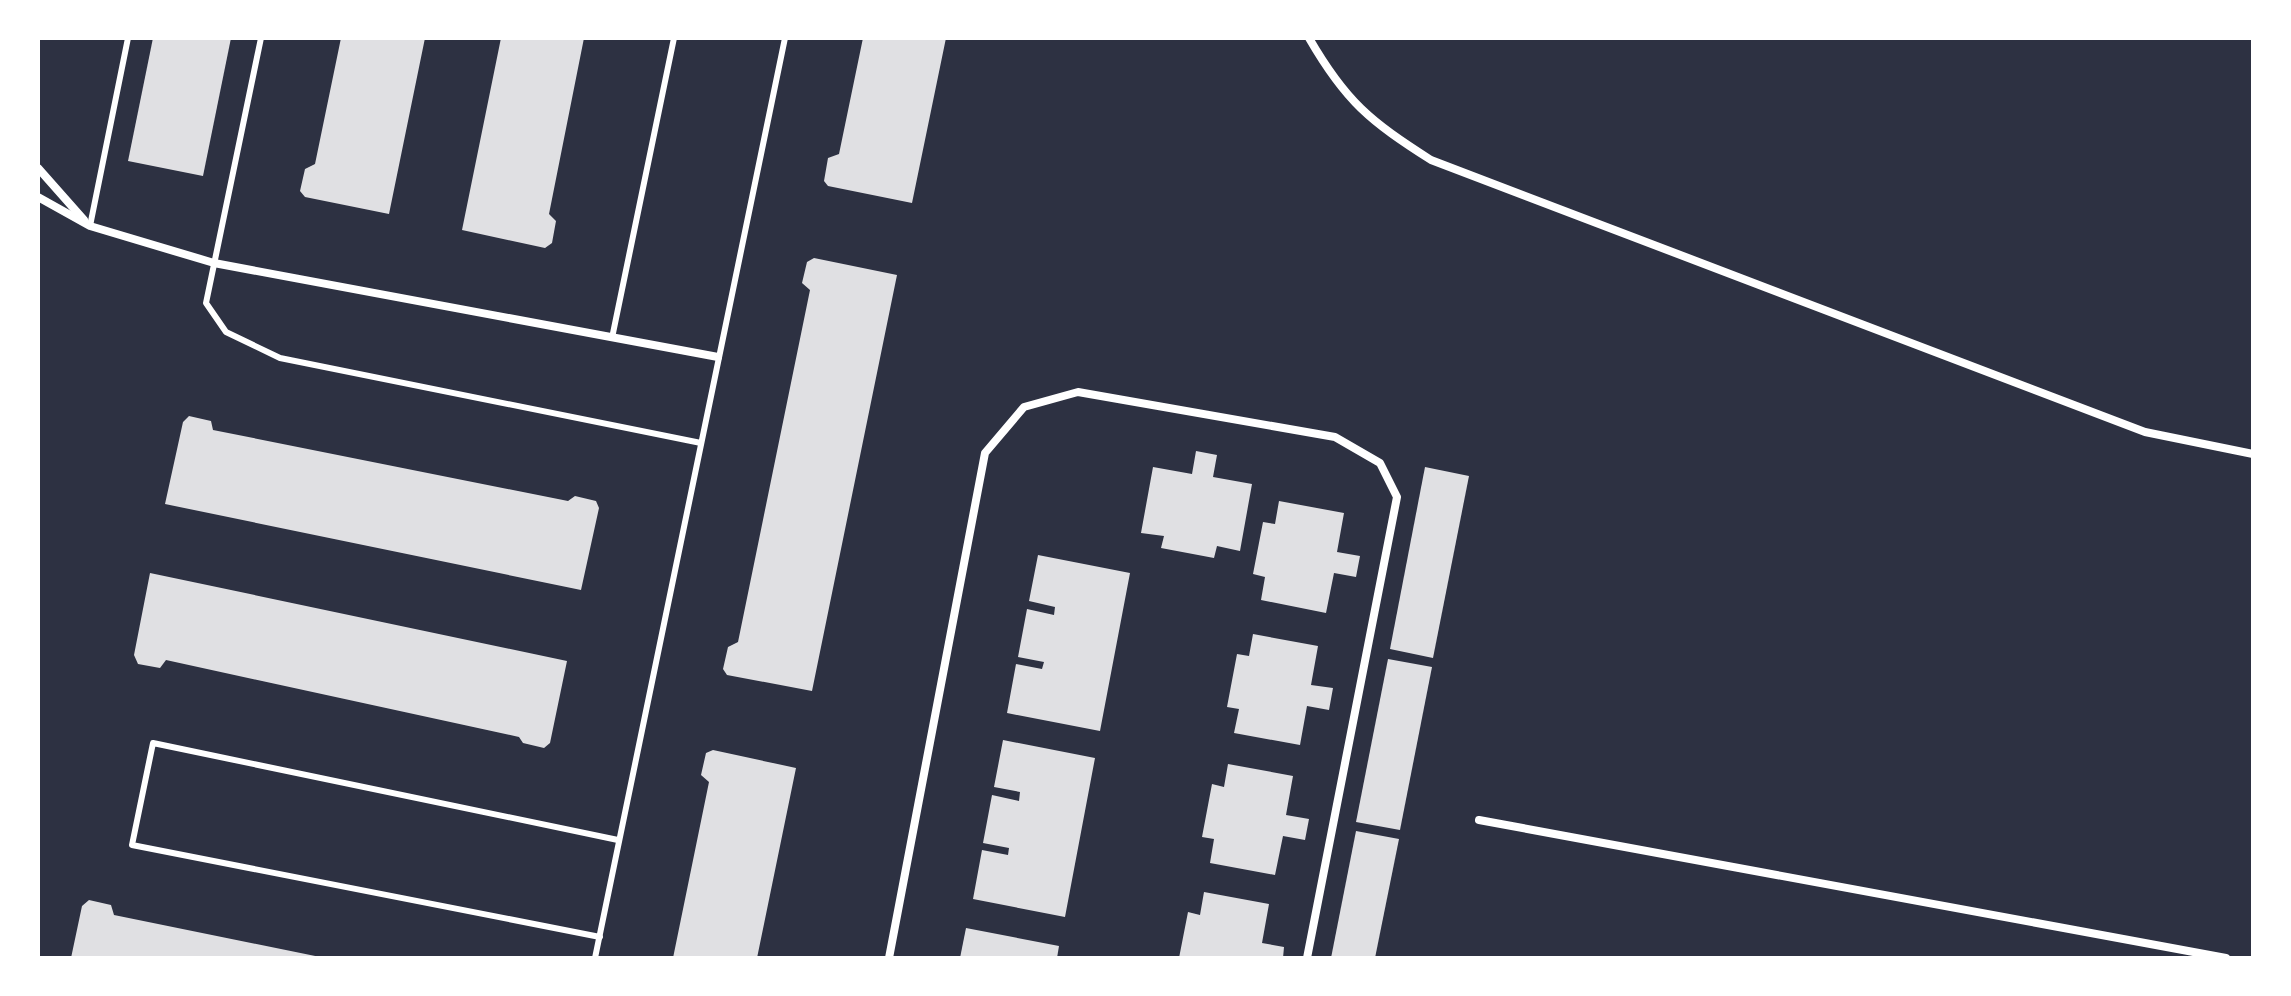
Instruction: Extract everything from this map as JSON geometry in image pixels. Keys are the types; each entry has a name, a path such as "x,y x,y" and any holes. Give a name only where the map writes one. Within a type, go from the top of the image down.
{"street":[{"path":"1309,38 1335,84 1376,125 1431,160 2145,432 2253,454"},
{"path":"38,168 90,226"},
{"path":"38,197 90,226 214,263 718,357"},
{"path":"889,958 985,453 1024,407 1078,392 1335,437 1380,463 1397,497 1307,958"},
{"path":"1479,820 2226,958"}],"lane":[{"path":"90,226 128,38"},
{"path":"261,38 206,303 226,332 280,358 701,443"},
{"path":"612,338 674,38"},
{"path":"595,958 785,38"},
{"path":"600,937 132,845 153,743 618,840"}],"building":[{"path":"153,38 231,38 203,176 128,161"},
{"path":"341,38 425,38 389,214 305,197 300,191 305,169 315,164"},
{"path":"501,38 584,38 549,214 556,221 552,243 545,248 462,230"},
{"path":"863,38 946,38 912,203 828,186 824,181 828,158 839,154"},
{"path":"814,258 897,275 812,691 727,675 723,669 728,647 738,642 810,290 802,283 807,262"},
{"path":"189,416 211,421 213,430 568,501 575,496 596,501 599,508 581,590 165,504 183,422"},
{"path":"1196,451 1217,455 1213,477 1252,484 1240,551 1217,546 1214,558 1161,548 1164,536 1141,533 1153,467 1192,474"},
{"path":"1425,467 1469,476 1433,658 1390,649"},
{"path":"1279,501 1344,513 1337,552 1360,556 1356,577 1334,573 1326,613 1261,600 1265,577 1253,574 1263,522 1275,524"},
{"path":"1038,555 1130,573 1100,731 1007,713 1016,664 1042,669 1044,662 1018,657 1027,609 1054,615 1055,607 1029,601"},
{"path":"150,573 567,661 550,743 544,748 523,743 519,737 166,660 160,668 138,664 134,655"},
{"path":"1253,634 1318,646 1311,685 1333,688 1329,710 1307,706 1300,745 1234,733 1239,709 1227,707 1237,654 1249,656"},
{"path":"1388,659 1432,667 1400,830 1356,822"},
{"path":"1003,740 1095,758 1065,917 973,899 982,850 1008,855 1009,848 983,843 992,795 1019,801 1020,792 994,787"},
{"path":"713,750 796,768 757,958 673,958 709,782 701,775 706,753"},
{"path":"1228,764 1293,776 1286,815 1309,819 1305,840 1283,836 1275,875 1210,863 1214,839 1202,837 1212,784 1224,787"},
{"path":"1356,831 1399,839 1375,958 1331,958"},
{"path":"1204,892 1269,904 1262,943 1284,947 1283,958 1179,958 1188,912 1200,915"},
{"path":"89,900 111,905 114,915 325,958 71,958 82,906"},
{"path":"966,928 1059,946 1057,958 960,958"}]}
